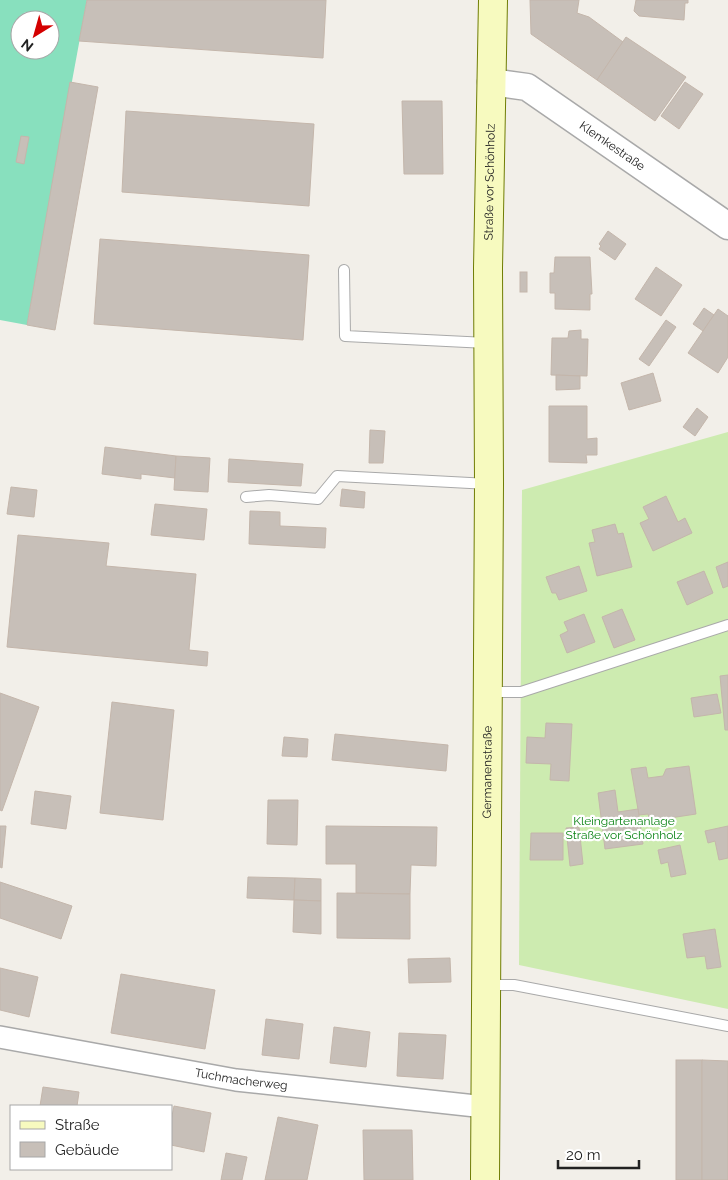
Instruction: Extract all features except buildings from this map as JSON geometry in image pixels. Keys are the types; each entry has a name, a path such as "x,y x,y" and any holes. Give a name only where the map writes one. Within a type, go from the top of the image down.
{"main road":[{"name":"Straße vor Schönholz","path":"488,354 492,0"},
{"name":"Germanenstraße","path":"485,1180 488,354"}],"street":[{"name":"Klemkestraße","path":"491,82 528,87 728,226"},
{"name":"Tuchmacherweg","path":"0,1037 236,1080 485,1107"}],"lane":[{"path":"344,270 345,336 488,354"},
{"path":"246,497 270,495 318,500 337,476 489,484"},
{"path":"487,692 521,692 728,626"},
{"path":"485,985 514,985 728,1026"}],"green space":[{"path":"0,0 87,0 27,325 0,320"},
{"name":"Kleingartenanlage Straße vor Schönholz","path":"728,432 728,1009 519,965 522,490"}]}
